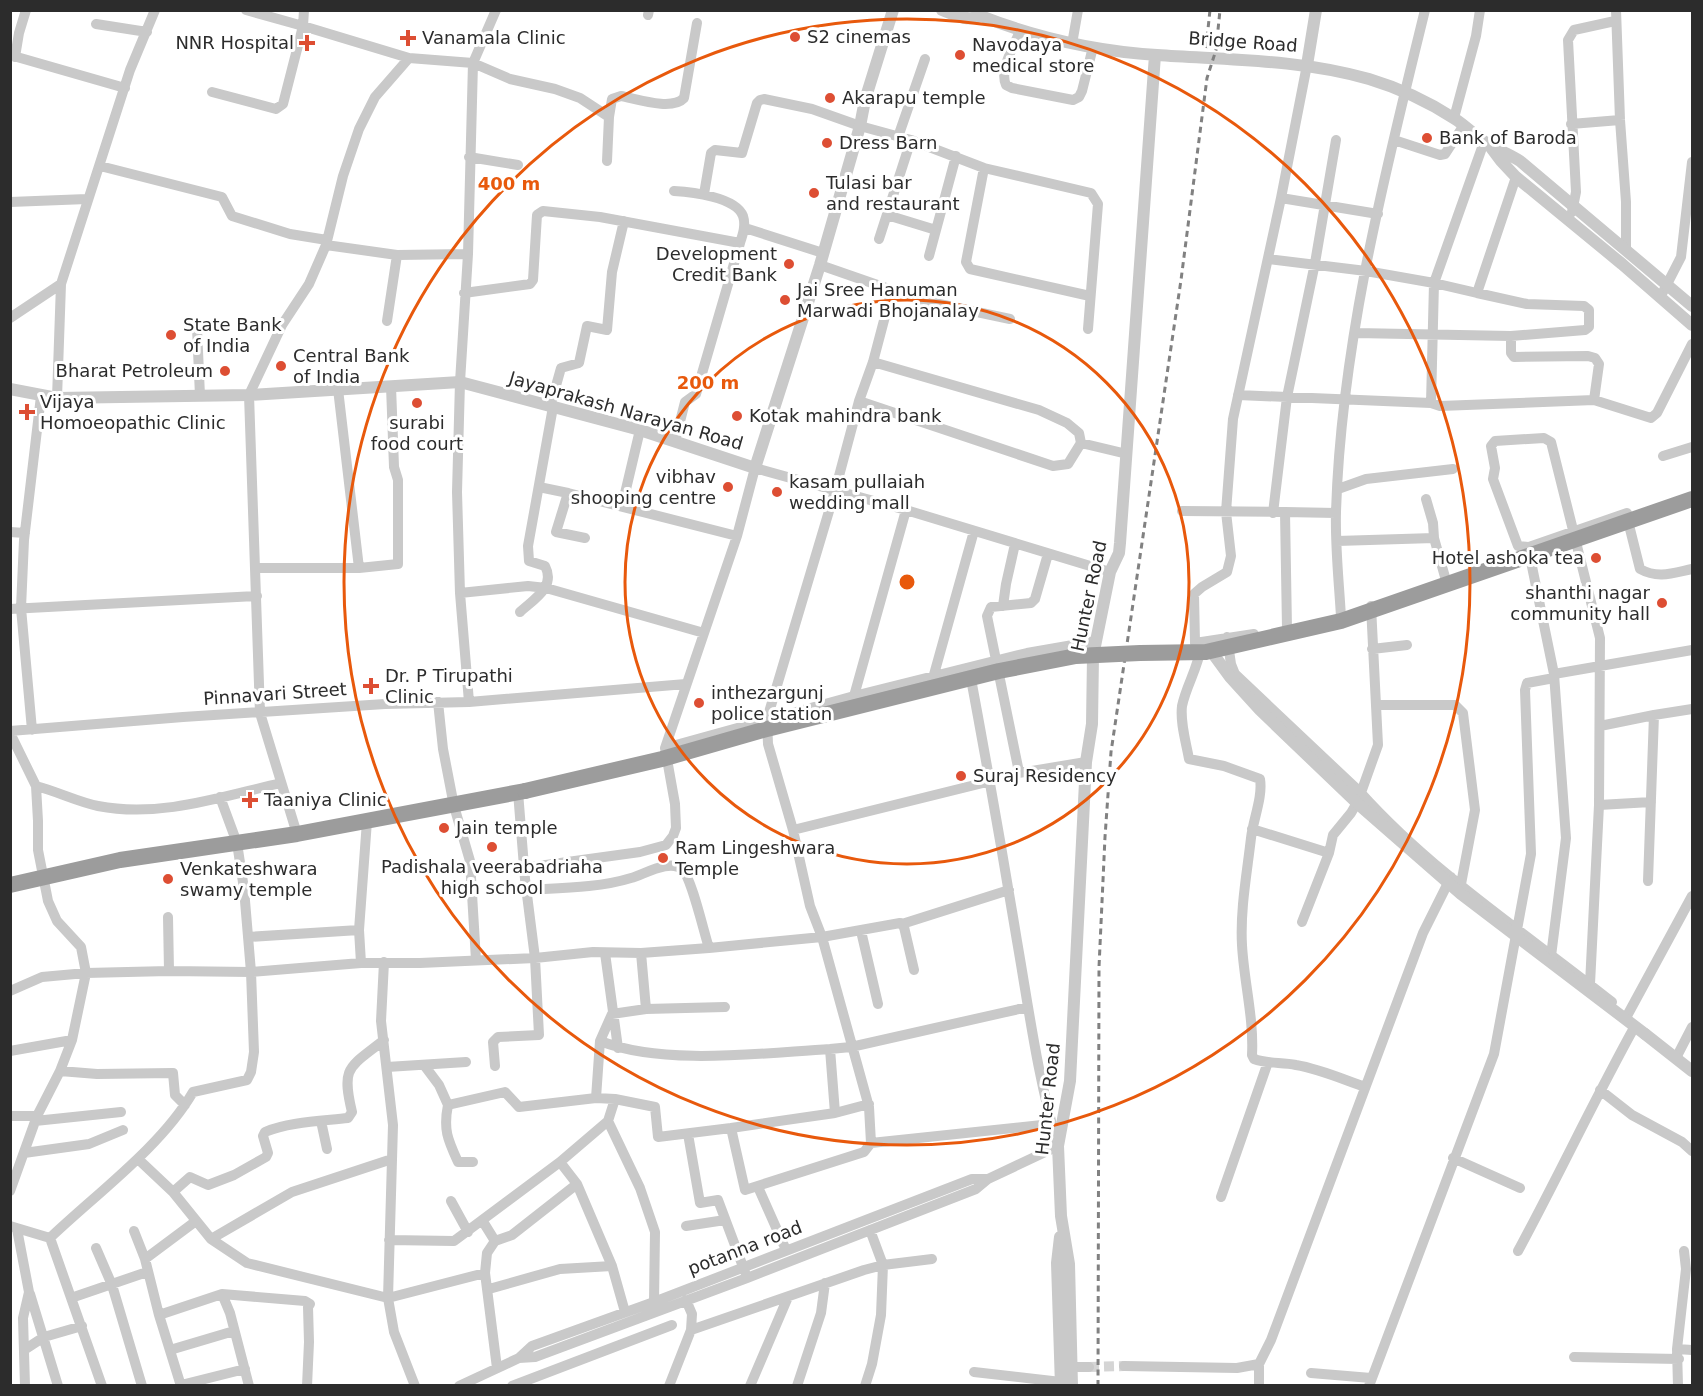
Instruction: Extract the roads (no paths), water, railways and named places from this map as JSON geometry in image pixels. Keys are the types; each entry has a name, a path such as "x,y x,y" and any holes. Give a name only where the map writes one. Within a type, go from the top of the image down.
{"highway":[{"path":"10,885 120,860 297,834 454,806 662,759 786,724 999,670 1076,656 1211,651 1341,621 1692,499"}],"street":[{"path":"26,10 13,56 125,88"},
{"path":"57,398 61,284 130,70 155,10"},
{"path":"246,10 409,57 473,63 510,79 555,89 580,98 609,117"},
{"path":"212,92 276,109 284,104 303,26 304,10"},
{"path":"470,702 460,593 457,492 460,382 468,254 473,63 496,10"},
{"name":"Jayaprakash Narayan Road","path":"10,389 57,398 200,396 460,382 640,430 755,468 821,259 860,126 864,100 894,10"},
{"name":"Bridge Road","path":"942,10 966,19 974,19 980,13 1020,31 1072,44 1155,55 1244,59 1307,65 1370,79 1426,101 1486,143 1520,160 1692,306"},
{"path":"1072,44 1078,10"},
{"path":"1195,643 1194,594 1227,572 1230,561 1226,512 1233,419 1281,198 1316,10"},
{"path":"1341,616 1336,513 1345,400 1366,271 1425,10"},
{"path":"1394,140 1440,155 1445,154 1459,122 1480,10"},
{"path":"1570,221 1576,192 1571,124 1569,35 1574,30 1615,16 1626,202 1626,249"},
{"path":"607,161 612,99 621,96 669,105 679,103 684,98 698,23"},
{"path":"96,24 147,32"},
{"path":"1020,31 1003,80 1006,85 1022,90 1073,100 1078,97 1082,91 1093,47"},
{"name":"Hunter Road","path":"1065,1385 1058,1263 1061,1216 1058,1151 1070,1082 1086,762 1092,724 1093,656 1110,572 1119,553 1155,55"},
{"path":"297,834 260,713 249,394 282,325 309,284 327,242 343,176 358,129 375,97 409,57"},
{"path":"898,136 925,59"},
{"path":"704,194 711,153 715,150 742,153 760,100 764,99 812,109 860,126 911,140 984,168 1091,193 1098,204 1088,329"},
{"path":"1571,124 1620,120"},
{"path":"879,239 911,140"},
{"path":"1287,629 1279,512 1287,397 1315,263 1336,140"},
{"path":"1431,403 1434,283 1486,143"},
{"name":"Bridge Road","path":"1486,143 1516,177 1692,325"},
{"path":"929,256 956,156"},
{"path":"469,157 518,165"},
{"path":"1660,297 1668,286 1681,256 1692,162"},
{"path":"100,166 222,197 232,216 290,234 397,255 468,254"},
{"path":"984,168 966,262 970,269 1090,296"},
{"path":"1477,293 1516,177"},
{"path":"674,191 704,194 736,207 743,214 745,228 696,394 685,402 675,441"},
{"path":"1281,198 1378,214"},
{"path":"10,202 87,200"},
{"path":"464,293 530,284 533,280 537,215 543,211 600,217 740,243"},
{"path":"887,215 936,230"},
{"path":"520,612 546,588 549,574 544,566 532,563 528,558 528,546 551,407 561,368 579,363 587,326 608,330 612,272 624,221"},
{"path":"745,228 892,290 925,301 1010,319"},
{"path":"387,321 397,255"},
{"path":"1268,259 1366,271 1527,303 1584,306 1589,310 1589,327 1586,330 1511,336 1356,333"},
{"path":"10,318 61,284"},
{"path":"731,1128 745,1190 864,1152 871,1143 868,1104 822,937 810,906 793,830 768,744 767,718 835,491 858,402 873,362 892,290"},
{"path":"197,328 200,396"},
{"path":"1511,336 1511,353 1514,357 1588,356 1595,358 1599,364 1594,400"},
{"path":"1238,395 1431,403 1440,406 1594,400 1651,418 1657,413 1692,344"},
{"path":"858,402 1053,466 1068,464 1081,443 1079,433 1067,423 1039,410 873,362"},
{"path":"255,568 359,568 398,564 398,480 394,467 391,386"},
{"path":"338,389 359,568"},
{"path":"32,730 16,608 42,396"},
{"path":"622,506 640,430"},
{"path":"1528,548 1518,546 1493,478 1495,468 1491,446 1495,441 1544,438 1551,442 1600,638 1599,805 1590,984"},
{"path":"1081,443 1127,454"},
{"path":"1663,456 1692,447"},
{"path":"524,868 640,852 666,845 673,836 675,804 665,748 736,536 755,468 906,510 1110,572"},
{"path":"1338,489 1366,478 1452,469"},
{"path":"539,487 736,536"},
{"path":"1195,643 1287,629 1341,616 1371,602 1692,492"},
{"path":"568,493 556,532 585,538"},
{"path":"1426,499 1445,577"},
{"path":"854,696 906,510"},
{"path":"1182,511 1336,513"},
{"path":"1627,513 1640,569 1651,575 1662,576 1692,569"},
{"path":"933,678 974,531"},
{"path":"10,532 25,533"},
{"path":"1337,541 1434,538"},
{"path":"1003,606 1015,544"},
{"path":"1528,548 1554,676 1566,838 1551,956"},
{"path":"1019,771 987,616 991,607 1031,603 1035,599 1048,554"},
{"path":"460,593 528,586 546,588 704,633"},
{"path":"16,608 256,596"},
{"path":"1302,922 1329,853 1333,835 1351,813 1361,793 1378,745 1371,602"},
{"path":"1227,637 1235,674 1361,793 1377,811 1451,877 1653,1032 1657,1044"},
{"path":"665,748 767,718 1027,653 1096,641"},
{"path":"1195,643 1201,647 1199,658 1182,705 1189,759 1224,766 1260,779 1261,787 1252,829 1244,898 1242,944 1252,1031 1252,1055 1254,1059 1317,1069 1365,1087"},
{"path":"1372,649 1407,645"},
{"path":"1311,1373 1370,1382 1494,1054 1531,854 1525,690 1527,683 1600,666 1692,650"},
{"path":"1211,651 1230,677 1260,710 1394,836 1461,894 1692,1071"},
{"path":"969,669 1028,1007 1058,1151"},
{"name":"Pinnavari Street","path":"10,732 183,717 385,704 470,702 686,684"},
{"path":"438,702 443,749 454,806 470,861 476,960"},
{"path":"1376,705 1455,705 1463,712 1475,810 1461,884"},
{"path":"1600,726 1692,709"},
{"path":"1648,881 1654,715"},
{"path":"10,732 36,786 38,850 48,901 57,921 81,947 86,973 72,1040 60,1071 36,1119 10,1191"},
{"path":"793,830 1019,771 1086,762"},
{"path":"36,786 97,806 143,810 197,804 281,783"},
{"path":"495,1066 493,1042 498,1037 539,1035 535,958 524,868 522,791"},
{"path":"50,1238 138,1159 185,1105 193,1092 247,1080 251,1072 254,1052 251,972 240,859 237,843 220,797"},
{"path":"1599,805 1651,802"},
{"path":"361,963 359,930 367,820"},
{"path":"1252,829 1329,853"},
{"path":"526,890 574,887 628,879 670,865 678,867 687,876 709,948"},
{"path":"1258,1386 1259,1364 1271,1340 1423,933 1451,877"},
{"path":"10,991 42,977 86,973 251,972 361,963 535,958 593,952 641,953 822,937 902,924 1009,890"},
{"path":"1628,1014 1692,896"},
{"path":"168,917 170,971"},
{"path":"902,924 914,970"},
{"path":"248,937 359,930"},
{"path":"861,931 878,1004"},
{"path":"605,952 618,1048"},
{"path":"641,953 645,1009"},
{"path":"384,962 381,1021 393,1125 388,1298 394,1332 415,1386"},
{"path":"612,1014 645,1009 725,1007"},
{"path":"600,1041 618,1048 692,1057 830,1049 851,1047 1028,1007"},
{"path":"596,1098 600,1041 612,1014"},
{"path":"1676,1058 1692,1027"},
{"path":"1518,1251 1560,1173 1600,1090 1640,1030"},
{"path":"10,1050 72,1040"},
{"path":"173,1192 190,1177 208,1185 234,1175 266,1157 268,1154 263,1136 265,1132 282,1125 297,1125 351,1116 346,1077 360,1059 384,1040"},
{"path":"830,1049 835,1113"},
{"path":"387,1067 466,1062"},
{"path":"1221,1197 1268,1062"},
{"path":"424,1065 439,1084 448,1105 445,1120 446,1135 458,1162 473,1162"},
{"path":"60,1071 96,1074 173,1073 175,1095 185,1105"},
{"path":"1600,1090 1632,1115 1683,1142 1692,1150"},
{"path":"448,1105 505,1092 519,1107 596,1098 615,1099 655,1107 658,1137 835,1113 868,1104"},
{"path":"389,1240 453,1241 468,1232 560,1162 608,1121 615,1099"},
{"path":"10,1116 36,1119 121,1112"},
{"path":"321,1121 327,1149"},
{"path":"608,1121 640,1188 655,1232 654,1302"},
{"path":"871,1143 1051,1124"},
{"path":"10,1156 24,1156 89,1144 123,1131"},
{"path":"688,1134 700,1203 718,1200 745,1273"},
{"name":"potanna road","path":"459,1386 519,1358 532,1346 625,1312 745,1273 873,1236 976,1189 988,1179 1058,1151"},
{"path":"1453,1158 1520,1188"},
{"path":"138,1159 173,1192 211,1239 247,1263 388,1298 485,1274"},
{"path":"211,1239 292,1192 393,1159"},
{"path":"560,1162 577,1184 612,1266 625,1312"},
{"name":"potanna road","path":"519,1358 535,1357 689,1307 786,1250 972,1179 988,1179"},
{"path":"497,1368 489,1289 485,1274 487,1253 495,1241 512,1235 577,1184"},
{"path":"758,1186 786,1250"},
{"path":"452,1201 468,1232"},
{"name":"Hunter Road","path":"1061,1216 1069,1264 1072,1367 1065,1385"},
{"path":"482,1220 495,1241"},
{"path":"686,1226 725,1220"},
{"path":"145,1259 195,1221"},
{"path":"50,1238 14,1227 29,1292 58,1386"},
{"path":"134,1231 145,1259 159,1315 181,1385 245,1369"},
{"path":"865,1386 872,1364 881,1315 883,1265 873,1236"},
{"path":"50,1238 102,1386"},
{"path":"96,1248 112,1285 142,1386"},
{"path":"1678,1386 1678,1354 1686,1269 1684,1251"},
{"path":"691,1330 883,1265 932,1259"},
{"path":"489,1289 560,1269 612,1266"},
{"path":"71,1298 147,1272"},
{"path":"797,1386 821,1313 825,1283"},
{"path":"25,1386 20,1346 29,1292"},
{"path":"159,1315 222,1294 305,1300 310,1304 308,1307 307,1386"},
{"path":"222,1294 230,1313 249,1386"},
{"path":"750,1386 788,1297"},
{"path":"669,1386 691,1330 689,1307"},
{"path":"512,1386 672,1325"},
{"path":"20,1346 82,1326"},
{"path":"170,1350 234,1331"},
{"path":"1574,1357 1678,1354 1692,1350"},
{"path":"1124,1366 1237,1368 1259,1364"},
{"path":"1072,1367 1089,1367"},
{"path":"974,1372 1065,1385"}],"tunnel":[{"path":"1089,1367 1124,1366"}],"railway":[{"path":"1206,48 1210,10"},
{"path":"1098,1386 1099,967 1111,752 1181,280 1207,78 1216,50 1220,10"}],"place":[{"name":"S2 cinemas","path":"795,37"},
{"name":"Vanamala Clinic","path":"408,38"},
{"name":"NNR Hospital","path":"307,43"},
{"name":"Navodaya medical store","path":"960,55"},
{"name":"Akarapu temple","path":"830,98"},
{"name":"Bank of Baroda","path":"1427,138"},
{"name":"Dress Barn","path":"827,143"},
{"name":"Tulasi bar and restaurant","path":"814,193"},
{"name":"Development Credit Bank","path":"789,264"},
{"name":"Jai Sree Hanuman Marwadi Bhojanalay","path":"785,300"},
{"name":"State Bank of India","path":"171,335"},
{"name":"Central Bank of India","path":"281,366"},
{"name":"Bharat Petroleum","path":"225,371"},
{"name":"surabi food court","path":"417,403"},
{"name":"Vijaya Homoeopathic Clinic","path":"27,412"},
{"name":"Kotak mahindra bank","path":"737,416"},
{"name":"vibhav shooping centre","path":"728,487"},
{"name":"kasam pullaiah wedding mall","path":"777,492"},
{"name":"Hotel ashoka tea","path":"1596,558"},
{"name":"shanthi nagar community hall","path":"1662,603"},
{"name":"Dr. P Tirupathi Clinic","path":"371,686"},
{"name":"inthezargunj police station","path":"699,703"},
{"name":"Suraj Residency","path":"961,776"},
{"name":"Taaniya Clinic","path":"250,800"},
{"name":"Jain temple","path":"444,828"},
{"name":"Padishala veerabadriaha high school","path":"492,847"},
{"name":"Ram Lingeshwara Temple","path":"663,858"},
{"name":"Venkateshwara swamy temple","path":"168,879"}]}
